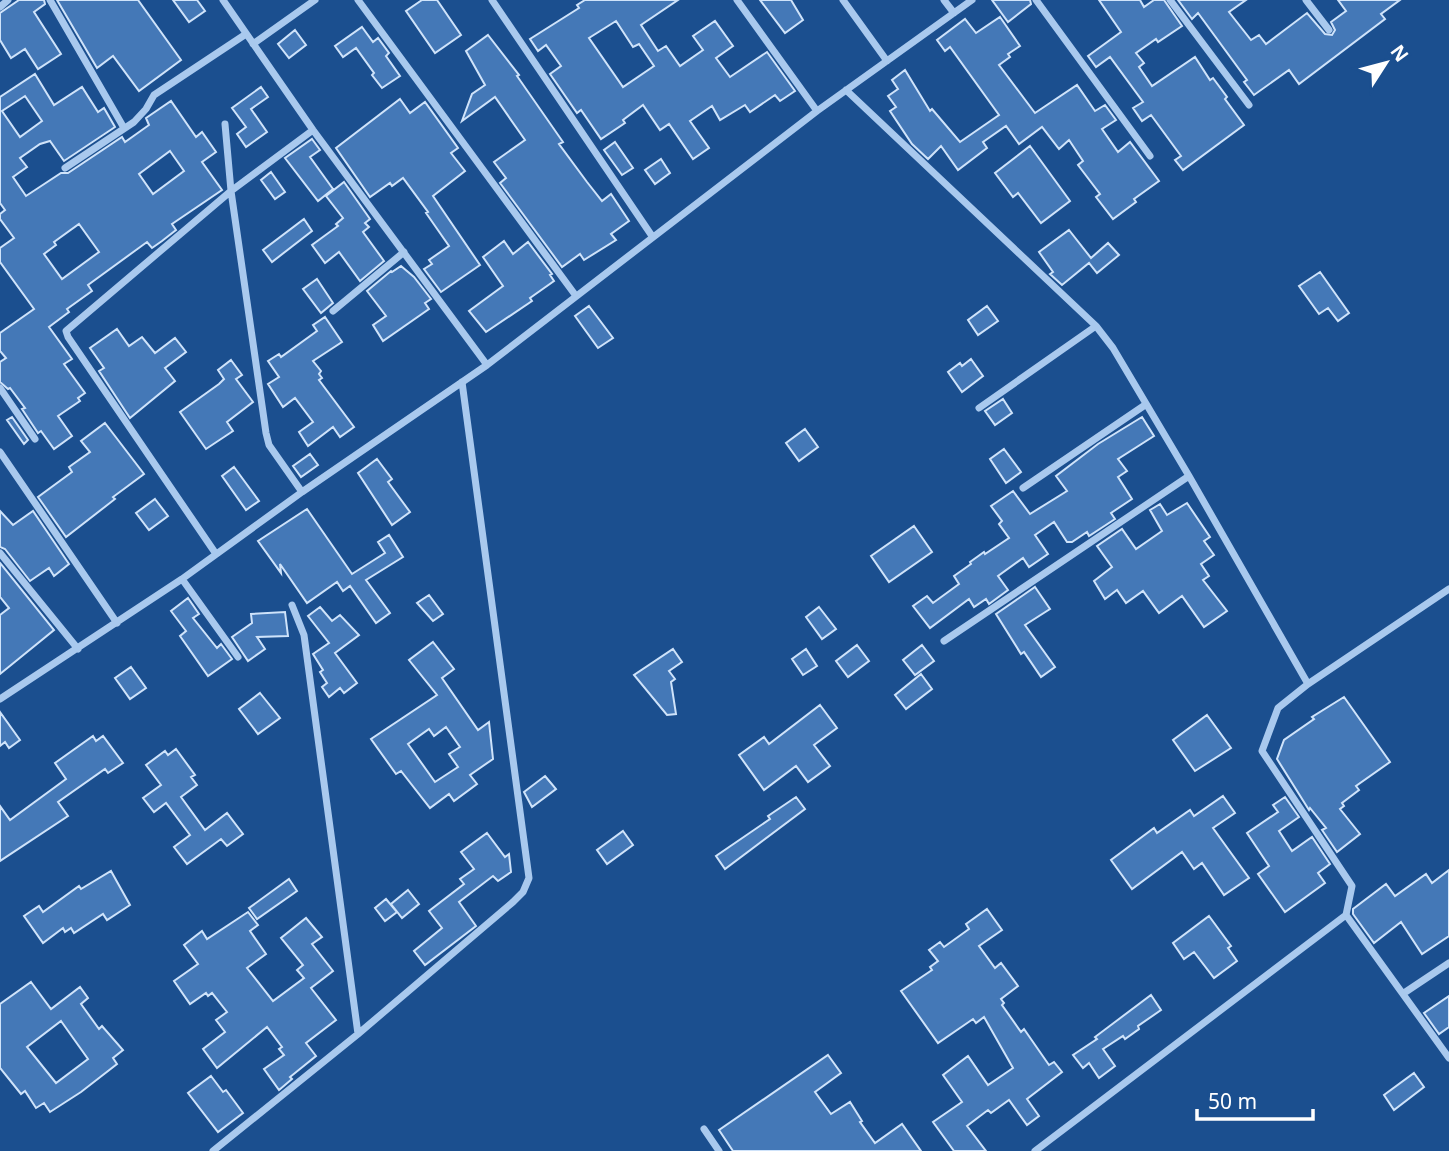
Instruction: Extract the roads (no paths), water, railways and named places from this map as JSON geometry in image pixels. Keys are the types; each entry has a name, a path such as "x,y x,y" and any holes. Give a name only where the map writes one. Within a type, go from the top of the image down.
{"street":[{"path":"0,7 8,0"},
{"path":"50,0 124,128"},
{"path":"223,0 313,130 488,365"},
{"path":"253,44 315,0"},
{"path":"358,0 576,296"},
{"path":"492,0 652,236"},
{"path":"737,0 817,111"},
{"path":"843,0 887,61"},
{"path":"944,0 954,13"},
{"path":"0,699 182,579 302,492 488,365 817,111 972,0"},
{"path":"1036,0 1150,156"},
{"path":"1170,0 1249,106"},
{"path":"1306,0 1329,30"},
{"path":"65,168 124,128 146,109 154,94 246,34"},
{"path":"846,90 1096,326 1113,348 1189,475 1308,684"},
{"path":"225,124 231,191 266,433 269,445 302,492"},
{"path":"216,554 66,331 231,191 313,130"},
{"path":"333,311 404,252"},
{"path":"979,408 1096,326"},
{"path":"213,1151 358,1034 513,902 523,892 529,878 462,382"},
{"path":"0,388 35,439"},
{"path":"1023,488 1145,405"},
{"path":"0,452 117,623"},
{"path":"944,641 1189,475"},
{"path":"0,553 78,649"},
{"path":"182,579 238,657"},
{"path":"1035,1151 1346,915 1352,886 1262,751 1278,708 1308,684 1449,589"},
{"path":"292,605 303,635 358,1034"},
{"path":"1346,915 1449,1058"},
{"path":"1404,993 1449,962"},
{"path":"705,1129 719,1151"}]}
